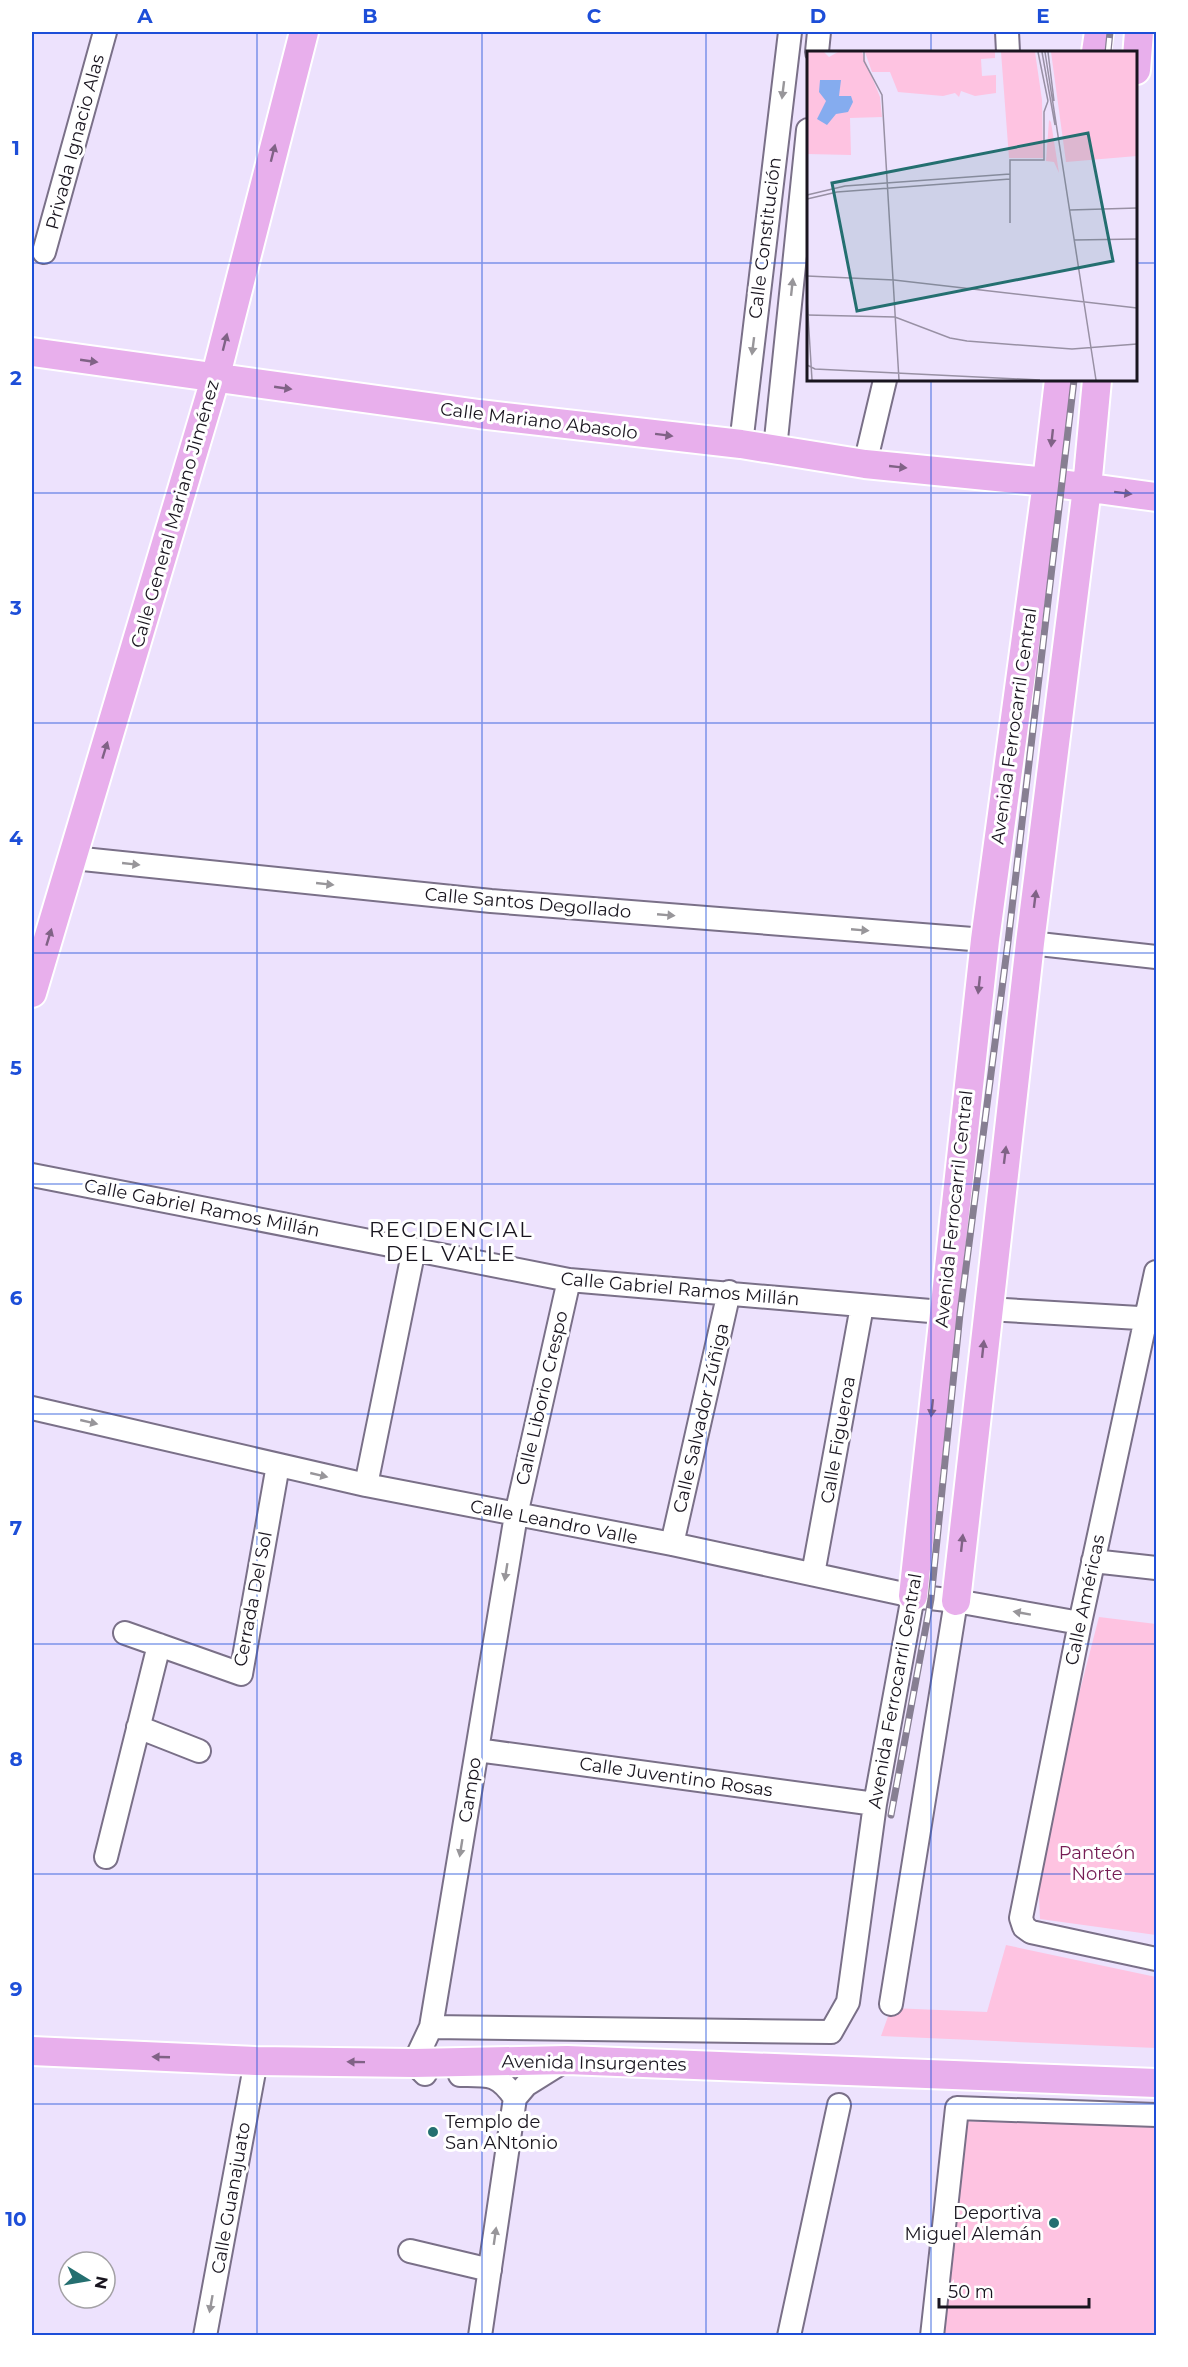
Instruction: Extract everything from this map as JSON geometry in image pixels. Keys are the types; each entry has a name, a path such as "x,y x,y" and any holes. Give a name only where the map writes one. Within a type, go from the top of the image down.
{"main road":[{"name":"Calle General Mariano Jiménez","path":"32,993 215,379 304,32"},
{"path":"1096,51 1099,32"},
{"path":"1137,57 1139,32"},
{"name":"Calle Mariano Abasolo","path":"32,352 479,414 741,444 865,464 1047,482 1156,497"},
{"name":"Avenida Ferrocarril Central","path":"913,1596 984,940 1059,381"},
{"path":"956,1601 987,1309 1087,488 1098,381"},
{"name":"Avenida Insurgentes","path":"32,2051 256,2061 414,2063 567,2060 1156,2082"}],"street":[{"name":"Privada Ignacio Alas","path":"44,252 105,32"},
{"name":"Calle Constitución","path":"741,444 790,32"},
{"path":"817,51 819,32"},
{"path":"1007,32 1008,51"},
{"name":"Calle Constitución","path":"775,449 807,140"},
{"path":"865,464 885,381"},
{"name":"Calle Santos Degollado","path":"73,858 491,901 984,940"},
{"path":"1030,943 1156,957"},
{"name":"Calle Gabriel Ramos Millán","path":"32,1175 568,1281 729,1292 942,1312"},
{"path":"366,1485 414,1249"},
{"name":"Calle Américas","path":"1156,1272 1151,1319 1080,1623 1021,1918 1024,1927 1031,1932 1156,1959"},
{"name":"Calle Liborio Crespo","path":"516,1515 568,1281"},
{"name":"Calle Salvador Zúñiga","path":"672,1545 729,1292"},
{"name":"Calle Figueroa","path":"813,1574 862,1306"},
{"path":"987,1309 1151,1319"},
{"name":"Calle Leandro Valle","path":"32,1408 366,1485 672,1545 913,1596 956,1601 1080,1623"},
{"name":"Cerrada Del Sol","path":"159,1645 241,1674 278,1465"},
{"name":"Campo","path":"414,2063 431,2027 516,1515"},
{"path":"1094,1561 1156,1568"},
{"name":"Avenida Ferrocarril Central","path":"431,2027 831,2032 848,2002 875,1804 913,1596"},
{"path":"891,2004 956,1601"},
{"path":"106,1857 159,1645 125,1633"},
{"path":"138,1727 199,1751"},
{"name":"Calle Juventino Rosas","path":"477,1750 875,1804"},
{"path":"480,2336 515,2098 526,2085 567,2060"},
{"name":"Calle Guanajuato","path":"205,2336 256,2061"},
{"path":"414,2063 426,2076 489,2075 504,2083 515,2098"},
{"path":"789,2336 839,2105"},
{"path":"932,2336 957,2108 1156,2115"},
{"path":"410,2252 490,2270"}],"green space":[{"name":"Panteón Norte","path":"1099,1617 1156,1624 1156,1935 1040,1919 1037,1856"},
{"path":"1006,1945 1156,1977 1156,2048 881,2036 891,2008 987,2012"},
{"name":"Deportiva Miguel Alemán","path":"964,2121 1156,2127 1156,2335 940,2336"}],"railway":[{"path":"1108,51 1110,32"},
{"path":"891,1815 931,1599 960,1314 1008,942 1074,381"}],"place":[{"name":"Templo de San ANtonio","path":"433,2132"},
{"name":"Deportiva Miguel Alemán","path":"1054,2223"}],"district":[{"name":"RECIDENCIAL DEL VALLE","path":"451,1242"}]}
